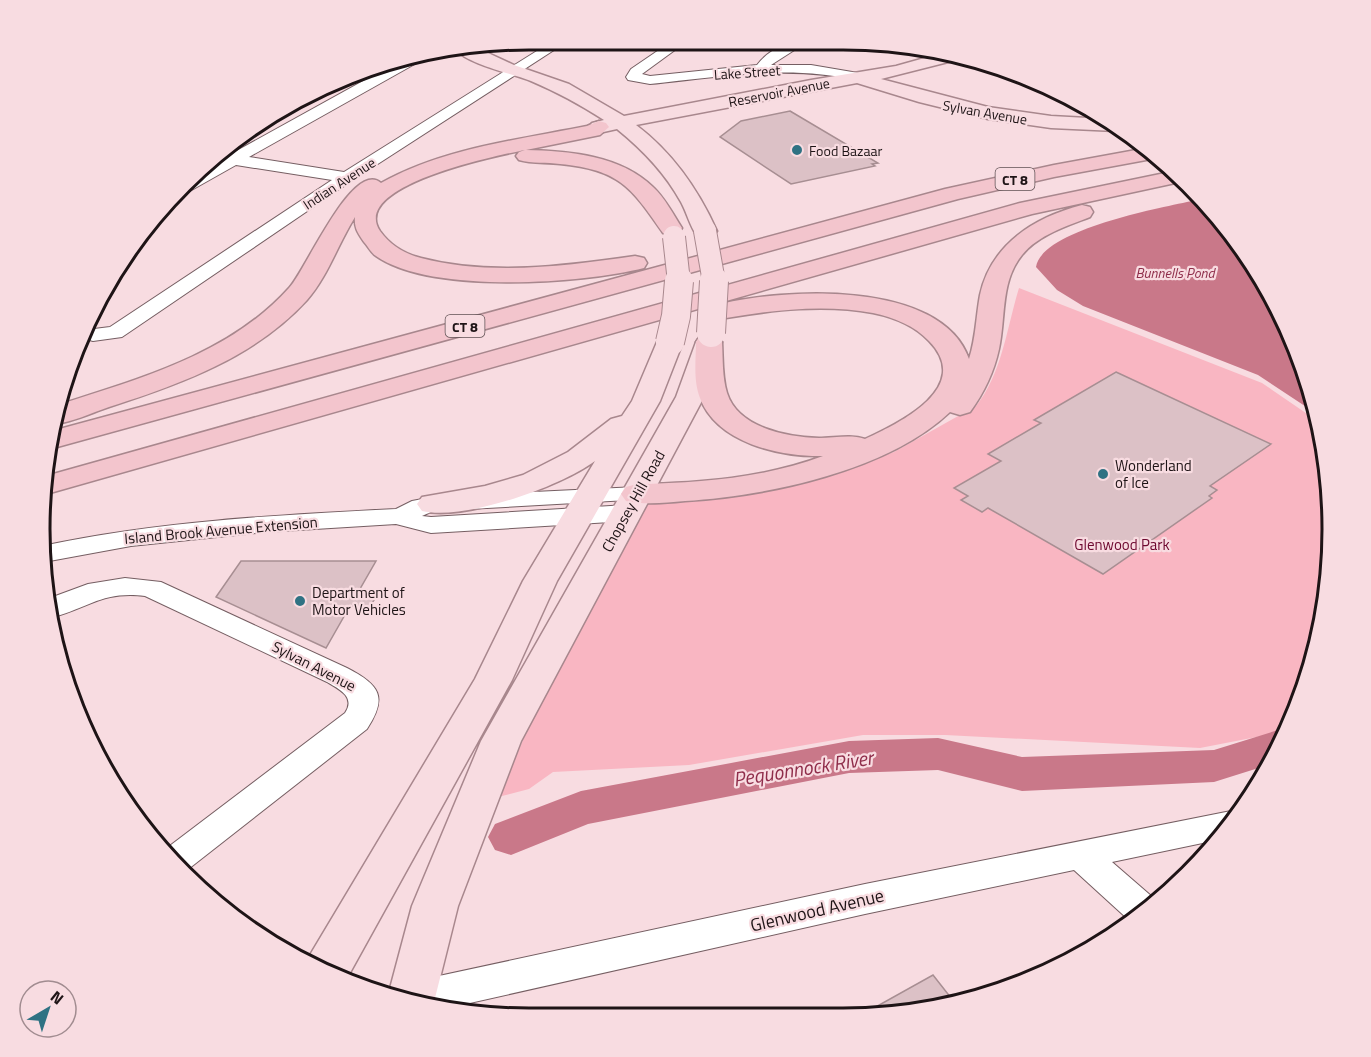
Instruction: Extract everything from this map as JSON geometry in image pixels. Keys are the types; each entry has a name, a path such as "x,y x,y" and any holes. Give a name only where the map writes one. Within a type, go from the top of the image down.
{"highway":[{"path":"610,125 427,170 396,183 380,195 367,213 366,227 378,245 421,266 464,273 535,274 621,265 880,214"},
{"path":"64,412 182,371 223,351 259,329 301,292 355,199 388,176 446,157 587,126 610,125"},
{"name":"CT 8","path":"59,438 880,214 1020,178 1142,155"},
{"path":"427,170 463,161 503,156 543,156 589,163 614,170 637,184 649,196 673,233"},
{"name":"CT 8","path":"52,484 420,378 1028,208 1169,178"},
{"path":"632,503 716,505 784,494 872,467 914,444 953,414 973,387 984,358 996,278 1002,263 1018,244 1041,228 1072,215 1180,189"},
{"path":"420,378 723,311 792,302 855,303 891,310 912,318 942,337 954,352 958,367 955,383 944,400 918,423 855,455 804,473 742,487 632,503"},
{"path":"710,338 711,385 717,403 733,421 759,436 789,445 834,447 874,441 918,423"}],"main road":[{"name":"Chopsey Hill Road","path":"411,992 435,906 501,741 690,397 710,338 714,278 705,231 694,205 678,178 657,154 610,125 516,80 513,71 475,53"},
{"name":"Reservoir Avenue","path":"610,125 787,89 911,68 939,60"},
{"name":"Sylvan Avenue","path":"859,77 930,101 982,113 1053,122 1099,124"},
{"name":"Chopsey Hill Road","path":"330,964 493,680 540,581 646,401 660,372 670,342 680,288 678,255 663,196 652,178 631,155 610,125"},
{"path":"433,504 507,491 560,471 599,447 646,401"}],"street":[{"name":"Indian Avenue","path":"91,334 115,333 347,177 547,50"},
{"name":"Lake Street","path":"668,50 636,72 633,75 634,78 650,80 760,71 820,69 859,77"},
{"path":"760,71 762,65 772,57 789,50"},
{"path":"208,173 395,69"},
{"path":"225,158 347,177"},
{"name":"Island Brook Avenue Extension","path":"401,516 409,521 431,525 585,506 632,503"},
{"name":"Island Brook Avenue Extension","path":"51,552 113,540 185,531 401,516 420,506 433,504 585,506"},
{"name":"Sylvan Avenue","path":"56,606 73,598 98,591 127,586 151,588 337,675 354,684 363,694 364,710 356,721 181,857"},
{"name":"Glenwood Avenue","path":"427,996 1079,854 1218,826"},
{"path":"1079,854 1138,906"}],"green space":[{"name":"Glenwood Park","path":"1019,288 1262,383 1307,414 1317,466 1322,528 1317,591 1305,652 1285,712 1275,733 1200,748 945,735 863,735 689,765 553,772 529,789 494,798 520,747 599,559 632,502 815,479 894,452 976,406 992,380 1003,350"}],"water":[{"name":"Bunnells Pond","path":"1192,201 1203,213 1241,262 1272,317 1285,345 1305,406 1258,375 1083,306 1057,290 1036,267 1043,253 1059,241 1081,231 1133,214"}],"building":[{"name":"Food Bazaar","path":"790,111 878,163 872,164 875,166 791,184 720,137 741,121"},
{"name":"Wonderland of Ice","path":"1116,372 1271,444 1210,486 1217,490 1209,496 1212,498 1103,574 988,508 982,512 961,500 968,496 954,488 1001,461 988,454 1041,423 1034,420"},
{"name":"Department of Motor Vehicles","path":"241,561 376,561 360,589 379,592 369,608 350,606 326,648 216,597"},
{"path":"933,975 949,995 905,1003 878,1006"}],"waterway":[{"name":"Pequonnock River","path":"511,837 581,808 849,757 938,754 1022,774 1214,766 1267,749"}],"place":[{"name":"Food Bazaar","path":"797,150"},
{"name":"Wonderland of Ice","path":"1103,474"},
{"name":"Department of Motor Vehicles","path":"300,601"}]}
